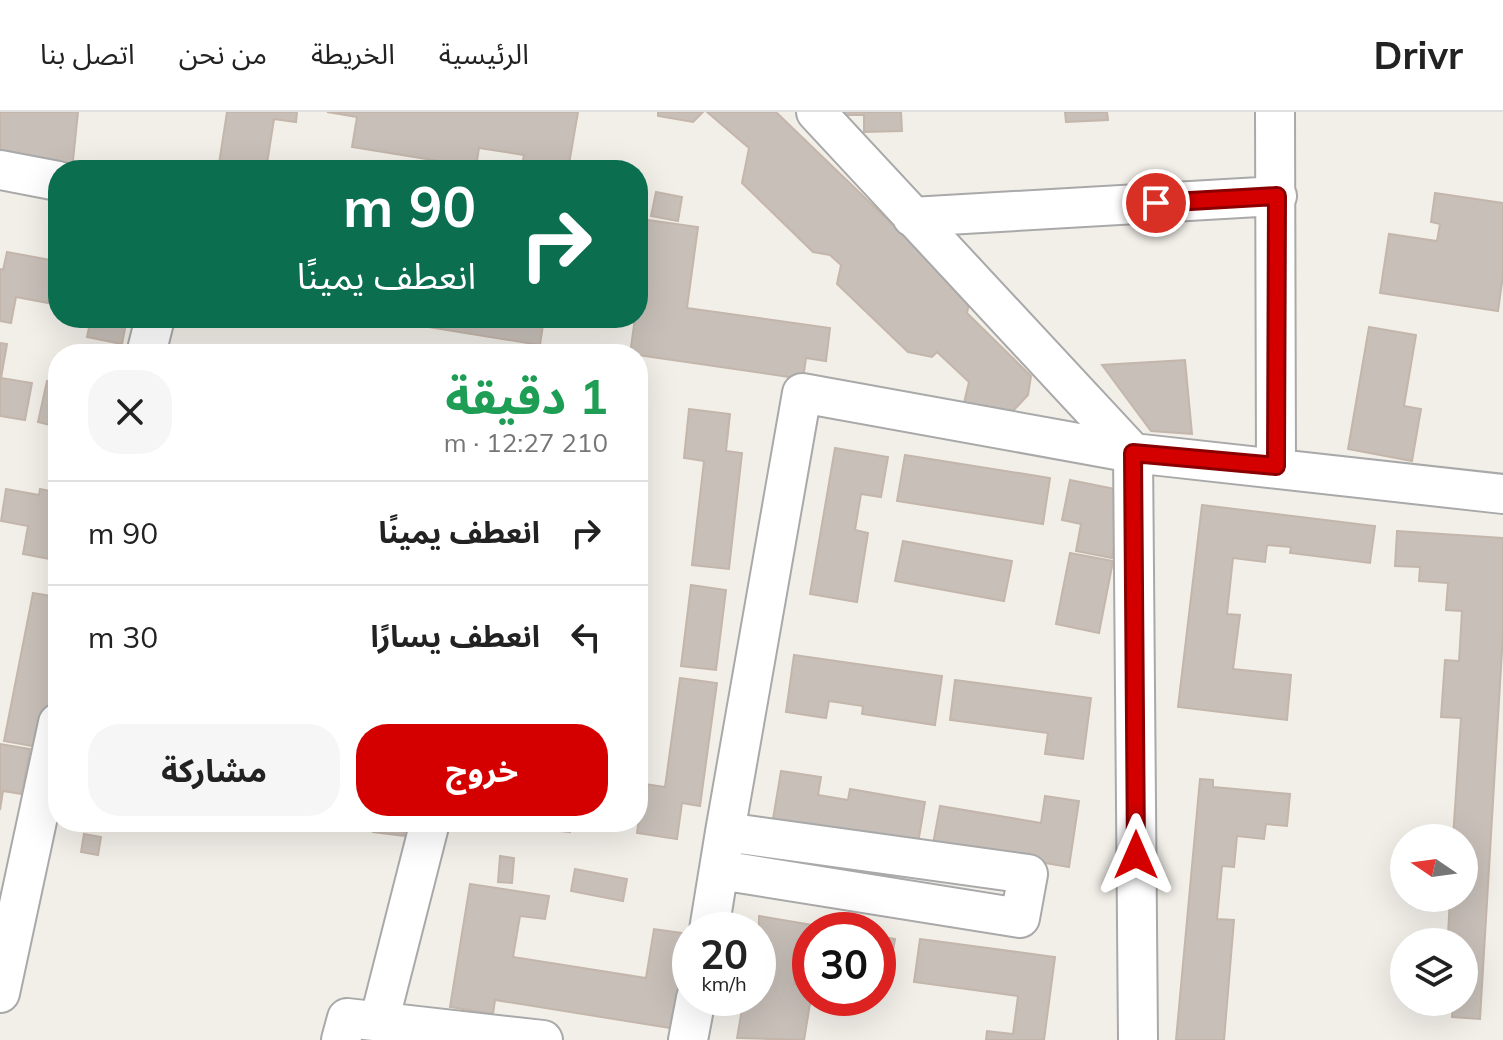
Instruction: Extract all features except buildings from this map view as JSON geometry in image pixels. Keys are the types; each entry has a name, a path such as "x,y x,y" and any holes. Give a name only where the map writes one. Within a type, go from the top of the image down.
{"street":[{"path":"816,112 1133,453 1138,1040"},
{"path":"1275,112 1276,466"},
{"path":"0,170 48,179"},
{"path":"912,217 1277,196"},
{"path":"712,912 802,393 1133,453 1276,466 1503,494"},
{"path":"0,993 15,838 48,750"},
{"path":"379,1022 427,832"},
{"path":"720,870 1020,918 1028,874 725,832"},
{"path":"688,1040 693,1016"},
{"path":"341,1040 347,1018 543,1040"}],"route":[{"path":"1136,855 1133,453 1276,466 1277,196 1156,203"}]}
